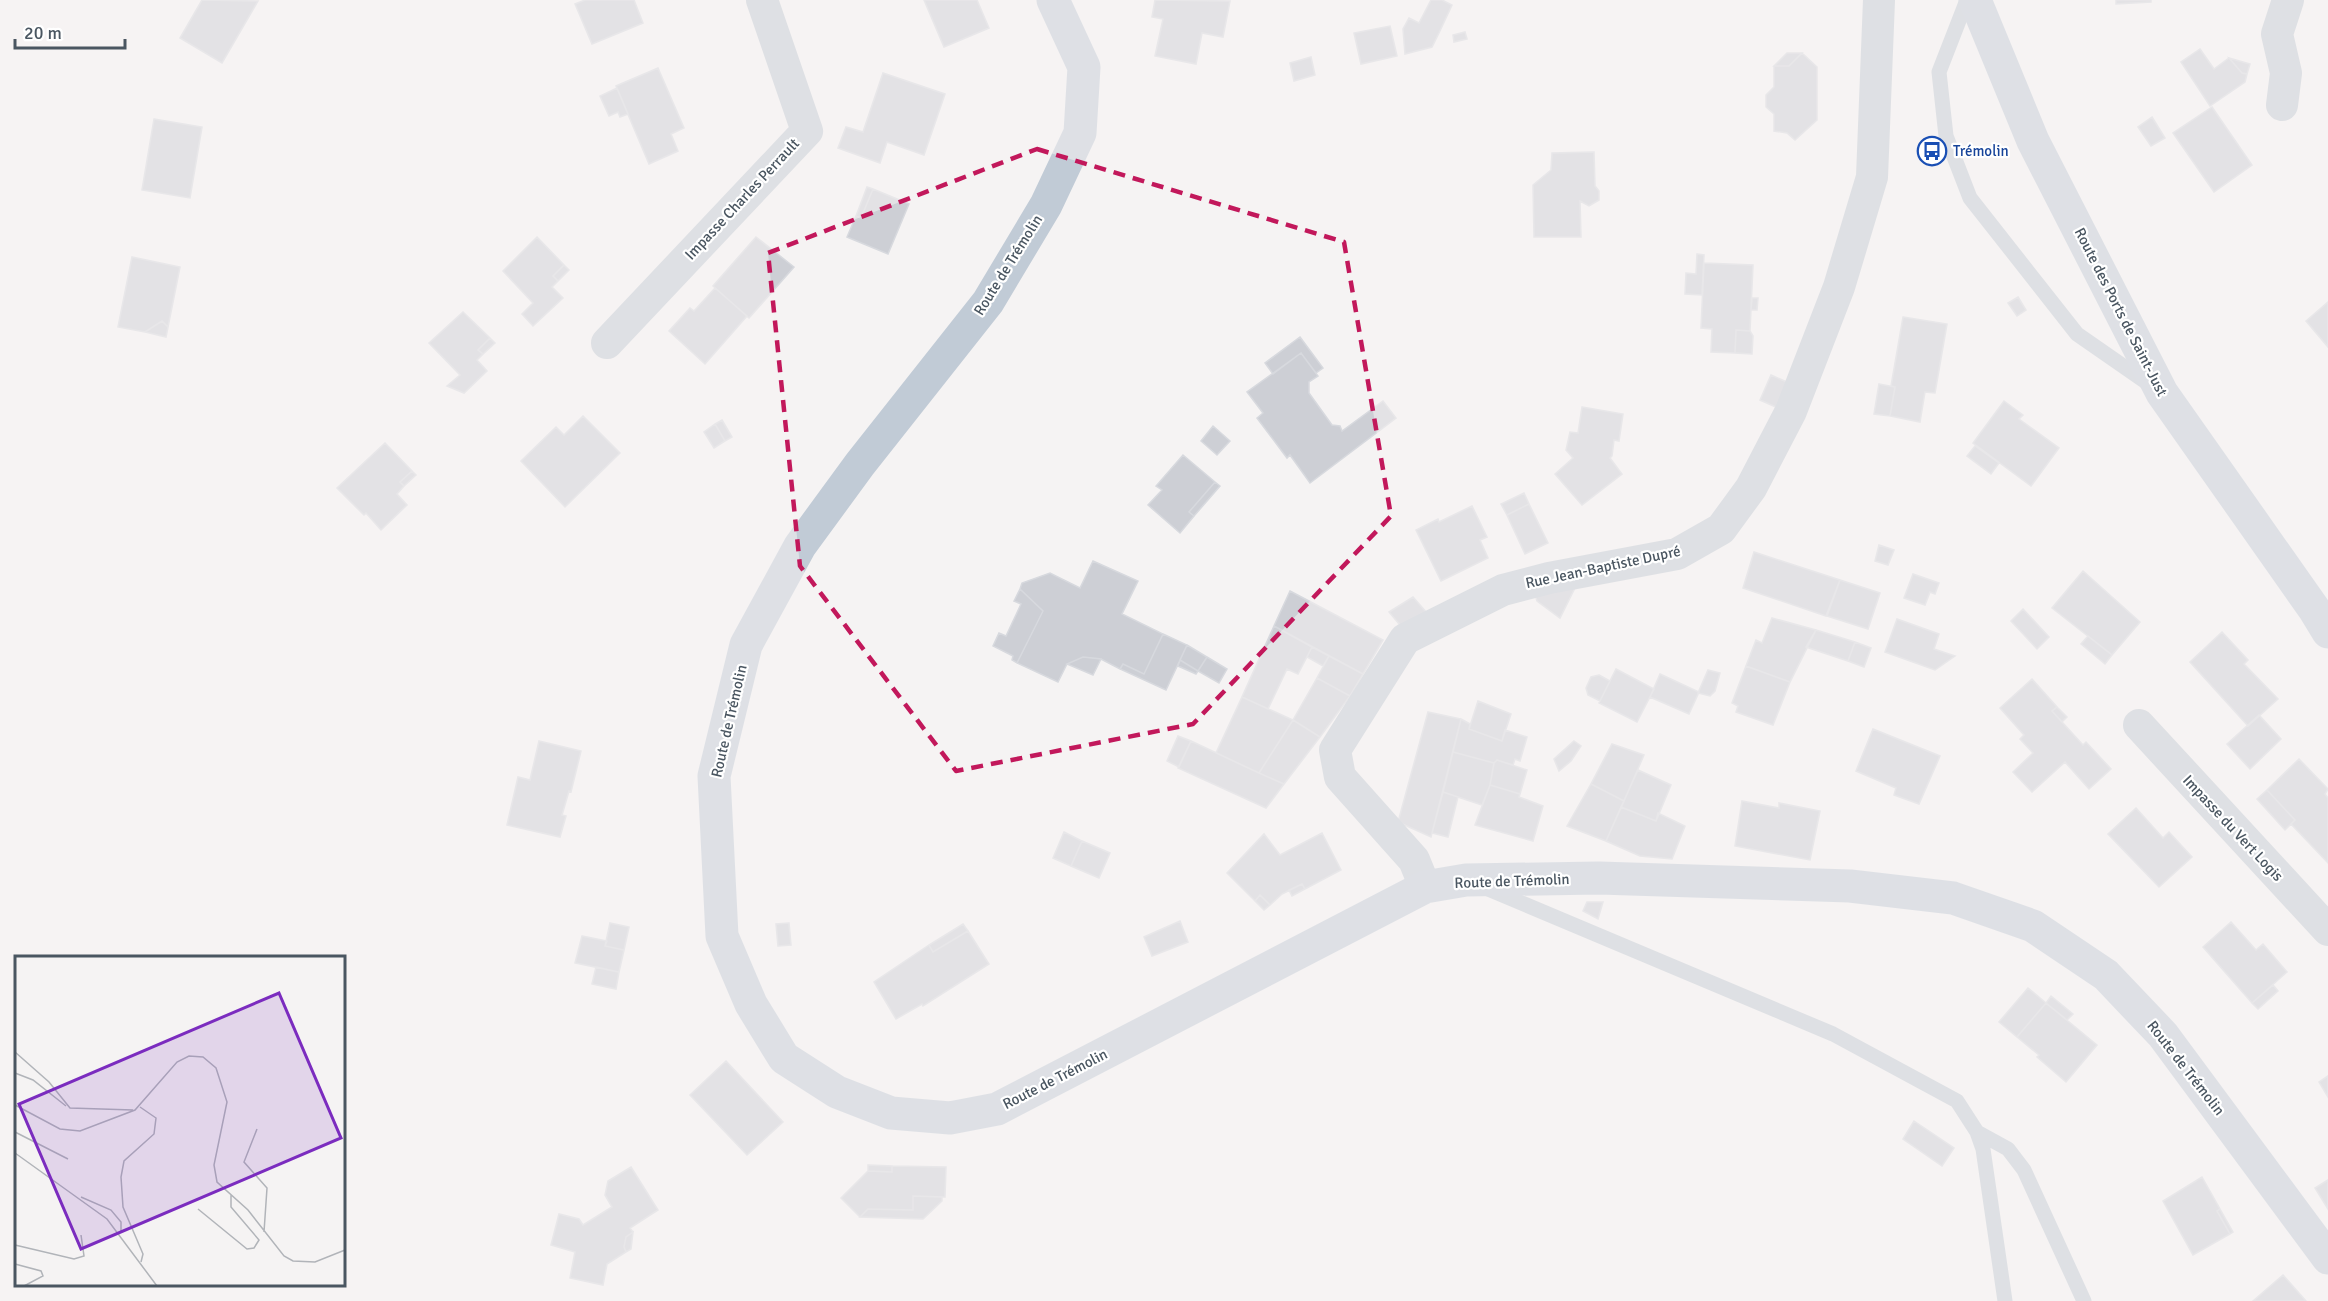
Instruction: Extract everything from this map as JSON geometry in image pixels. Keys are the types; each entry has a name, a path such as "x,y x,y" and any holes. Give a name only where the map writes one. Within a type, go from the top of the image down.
{"street":[{"name":"Impasse Charles Perrault","path":"607,343 807,130 762,0"},
{"name":"Route de Trémolin","path":"1053,0 1084,66 1080,133 1046,205 988,302 860,464 800,546 746,645 714,777 722,936 751,1004 784,1058 837,1092 891,1113 950,1118 997,1109 1425,887 1466,880 1599,878 1850,886 1953,898 2033,926 2106,975 2163,1035 2328,1258"},
{"name":"Rue Jean-Baptiste Dupré","path":"1425,887 1414,860 1340,777 1335,750 1405,639 1503,590 1549,578 1677,554 1721,529 1751,488 1791,411 1839,287 1872,177 1879,0"},
{"name":"Route des Ports de Saint-Just","path":"1975,0 2033,141 2162,393 2328,632"},
{"path":"2282,105 2286,73 2277,34 2288,0"},
{"name":"Impasse du Vert Logis","path":"2139,725 2328,930"}],"lane":[{"path":"1966,0 1940,72 1946,136 1970,198 2077,334 2162,393"},
{"path":"1466,880 1833,1034 1957,1101 1977,1132 1983,1149 2006,1301"},
{"path":"1977,1132 2008,1149 2024,1170 2084,1301"}],"highlighted area":[{"path":"1037,149 1344,242 1391,516 1193,724 956,771 800,566 768,253"}],"building":[{"path":"202,0 258,1 222,63 180,38"},
{"path":"585,0 634,0 643,23 592,44 575,4"},
{"path":"924,0 977,0 989,28 944,47"},
{"path":"1155,0 1230,1 1223,37 1202,33 1196,64 1155,56 1163,19 1152,17"},
{"path":"1431,0 1442,0 1452,5 1432,47 1405,54 1403,29 1409,18 1419,23"},
{"path":"2116,0 2151,0 2151,2 2116,4"},
{"path":"1390,26 1397,56 1361,64 1354,33"},
{"path":"1465,32 1467,39 1454,42 1453,35"},
{"path":"2200,49 2214,69 2229,58 2242,73 2247,74 2245,82 2210,106 2181,62"},
{"path":"1787,53 1802,53 1789,66 1774,66"},
{"path":"1802,53 1817,67 1817,120 1795,140 1787,133 1774,131 1774,114 1766,107 1766,95 1774,87 1774,66 1789,66"},
{"path":"1311,57 1315,75 1294,81 1290,63"},
{"path":"2229,58 2250,64 2247,74 2242,73"},
{"path":"658,68 684,128 671,134 678,151 649,164 616,86"},
{"path":"883,73 945,94 924,155 887,142 880,163 838,148 846,127 863,132"},
{"path":"617,88 628,114 620,117 618,112 609,116 600,96"},
{"path":"2212,107 2252,165 2214,192 2173,133"},
{"path":"2152,117 2165,138 2151,146 2138,127"},
{"path":"154,119 202,127 190,198 142,190"},
{"path":"1594,152 1595,186 1599,191 1599,200 1589,206 1580,201 1581,237 1534,237 1533,185 1551,170 1552,153"},
{"path":"867,187 873,189 861,218 856,216"},
{"path":"873,189 909,204 888,254 847,237 856,216 861,218"},
{"path":"537,237 564,265 553,276 558,281 552,287 563,298 533,326 522,314 533,303 503,271"},
{"path":"756,237 794,267 749,318 713,286"},
{"path":"1697,254 1704,255 1702,295 1685,294 1686,273 1696,274"},
{"path":"132,257 180,267 168,327 162,321 145,332 118,327"},
{"path":"1704,263 1753,265 1750,331 1736,330 1735,353 1711,352 1712,329 1701,328"},
{"path":"564,265 569,270 558,281 553,276"},
{"path":"715,288 747,316 705,364 669,331 690,308 694,311"},
{"path":"2018,297 2026,310 2017,316 2008,303"},
{"path":"1752,298 1758,298 1757,310 1751,310"},
{"path":"2328,302 2328,347 2306,321"},
{"path":"463,312 490,338 478,350 483,354 477,360 487,371 464,393 447,386 460,375 429,343"},
{"path":"1903,317 1947,324 1935,393 1925,392 1920,422 1890,416 1895,387 1891,386"},
{"path":"162,321 168,327 166,337 145,332"},
{"path":"1736,330 1750,331 1753,336 1752,354 1735,353"},
{"path":"1300,337 1323,368 1316,373 1301,353 1273,374 1265,363"},
{"path":"490,338 495,343 483,354 478,350"},
{"path":"1301,353 1318,376 1309,382 1309,393 1332,425 1340,426 1342,431 1383,401 1396,418 1310,483 1290,455 1287,458 1257,418 1263,413 1247,392"},
{"path":"1771,375 1789,383 1778,408 1760,400"},
{"path":"1879,384 1895,387 1890,416 1874,414"},
{"path":"2004,401 2023,415 2019,419 2059,448 2031,486 1973,443"},
{"path":"1582,407 1623,414 1619,441 1614,440 1610,458 1622,474 1582,505 1555,474 1573,458 1566,450 1570,432 1578,433"},
{"path":"583,416 620,453 565,507 521,461 556,427 564,435"},
{"path":"722,420 732,437 725,441 715,424"},
{"path":"715,424 725,441 714,448 704,432"},
{"path":"1213,426 1230,441 1217,455 1201,441"},
{"path":"385,443 412,471 400,482 404,486 397,494 407,505 381,530 366,513 364,515 337,488"},
{"path":"1975,446 1999,463 1991,474 1967,456"},
{"path":"1183,455 1215,482 1189,512 1194,516 1180,533 1148,505 1162,490 1156,486"},
{"path":"412,471 416,475 404,486 400,482"},
{"path":"1215,482 1220,486 1194,516 1189,512"},
{"path":"1524,493 1529,504 1507,515 1501,504"},
{"path":"1529,504 1548,543 1525,554 1507,515"},
{"path":"1472,506 1487,537 1480,540 1488,558 1441,581 1416,530"},
{"path":"1879,545 1894,550 1888,565 1875,561"},
{"path":"1754,552 1840,580 1826,616 1743,588"},
{"path":"1093,561 1138,581 1122,614 1163,634 1144,674 1123,664 1120,669 1101,659 1083,657 1067,664 1058,682 1017,663 1043,611 1020,589 1022,583 1050,573 1080,588"},
{"path":"2083,571 2140,622 2112,655 2052,608"},
{"path":"1913,574 1939,583 1935,594 1930,592 1925,605 1904,598"},
{"path":"1840,580 1880,593 1868,629 1827,616"},
{"path":"1575,588 1560,618 1537,601 1535,594"},
{"path":"1020,589 1043,611 1017,663 1012,660 1013,656 993,646 999,633 1006,636 1021,604 1014,601"},
{"path":"1290,591 1383,640 1363,674 1274,626"},
{"path":"1413,597 1427,613 1400,625 1389,612"},
{"path":"2023,609 2049,637 2037,649 2011,621"},
{"path":"1772,618 1816,630 1790,682 1746,666 1756,640 1762,643"},
{"path":"1897,619 1939,634 1934,649 1955,656 1935,670 1885,652"},
{"path":"1274,626 1312,647 1298,674 1287,669 1268,709 1242,697"},
{"path":"1816,630 1855,642 1848,661 1806,647"},
{"path":"2222,632 2248,660 2244,664 2278,699 2248,726 2190,662"},
{"path":"1163,634 1187,645 1166,690 1120,669 1123,664 1144,674"},
{"path":"2088,636 2112,655 2105,664 2081,644"},
{"path":"1855,642 1871,648 1864,667 1848,661"},
{"path":"1187,645 1207,657 1198,671 1180,660"},
{"path":"1312,647 1329,656 1323,666 1307,657"},
{"path":"1329,656 1363,674 1350,696 1317,678"},
{"path":"1083,657 1101,659 1093,675 1067,664"},
{"path":"1207,657 1227,669 1219,683 1198,671"},
{"path":"1180,660 1198,671 1196,674 1178,666"},
{"path":"1746,666 1790,682 1773,725 1736,712 1738,706 1732,703"},
{"path":"1616,669 1654,689 1637,722 1599,703"},
{"path":"1708,670 1720,673 1715,691 1710,696 1698,693"},
{"path":"1660,674 1699,692 1689,714 1650,697"},
{"path":"1599,675 1610,681 1600,701 1588,695 1586,688 1591,677"},
{"path":"1317,678 1350,696 1320,737 1293,720"},
{"path":"2032,679 2057,707 2052,711 2083,745 2086,742 2111,769 2089,789 2065,762 2032,792 2013,772 2033,753 2020,739 2024,735 2000,708"},
{"path":"1242,697 1293,720 1259,773 1216,753"},
{"path":"1478,701 1511,714 1502,741 1469,729"},
{"path":"2057,707 2067,717 2062,722 2052,711"},
{"path":"1428,712 1461,719 1431,837 1398,822"},
{"path":"2259,715 2281,739 2250,769 2227,744"},
{"path":"1461,719 1470,724 1469,729 1502,741 1505,730 1527,737 1520,761 1515,759 1513,765 1497,760 1494,763 1453,752"},
{"path":"1293,720 1320,737 1284,784 1259,773"},
{"path":"1873,729 1940,756 1919,804 1894,795 1896,788 1856,771"},
{"path":"1178,736 1191,741 1179,767 1167,761"},
{"path":"539,741 581,751 571,792 569,791 562,815 566,816 560,837 507,825 518,777 530,780"},
{"path":"1191,741 1284,784 1266,808 1178,768"},
{"path":"1574,741 1581,746 1571,761 1559,771 1554,759"},
{"path":"1612,744 1644,755 1624,801 1591,784"},
{"path":"1453,752 1494,763 1490,785 1482,805 1443,792"},
{"path":"2299,759 2328,789 2325,794 2328,798 2328,863 2291,824 2295,820 2267,790"},
{"path":"1497,760 1527,770 1520,794 1490,785 1494,763"},
{"path":"1638,770 1671,785 1656,821 1621,807"},
{"path":"1591,784 1624,801 1606,841 1567,826"},
{"path":"1490,785 1520,794 1519,797 1543,806 1533,841 1475,825"},
{"path":"2267,790 2295,820 2285,830 2257,799"},
{"path":"1443,792 1458,797 1448,837 1432,833"},
{"path":"1742,801 1779,808 1779,803 1820,811 1810,860 1735,846"},
{"path":"1621,807 1656,821 1658,813 1685,826 1672,859 1640,856 1606,841"},
{"path":"2136,808 2163,838 2169,832 2192,857 2159,887 2108,834"},
{"path":"1064,832 1082,841 1071,866 1053,858"},
{"path":"1322,833 1341,870 1305,889 1302,884 1282,894 1270,905 1260,895 1255,901 1227,873 1264,834 1280,855"},
{"path":"1082,841 1110,853 1099,878 1071,866"},
{"path":"1302,884 1305,889 1292,896 1289,890"},
{"path":"1260,895 1270,905 1264,910 1255,901"},
{"path":"1587,902 1603,902 1598,919 1583,911"},
{"path":"1180,921 1188,942 1152,956 1144,937"},
{"path":"2231,922 2256,950 2263,944 2287,972 2252,1003 2203,947"},
{"path":"610,923 629,927 624,950 605,946"},
{"path":"789,923 791,945 778,946 776,924"},
{"path":"963,924 968,931 933,952 929,945"},
{"path":"968,931 989,964 923,1006 922,1004 896,1019 874,982 929,945 933,952"},
{"path":"582,936 607,941 605,946 624,950 619,972 575,963"},
{"path":"596,967 619,972 616,989 592,984"},
{"path":"2273,985 2278,991 2258,1009 2252,1003"},
{"path":"2028,988 2046,1003 2017,1037 1999,1022"},
{"path":"2051,996 2073,1014 2067,1020 2046,1003"},
{"path":"2046,1003 2097,1045 2066,1082 2017,1037"},
{"path":"726,1061 783,1122 747,1155 690,1095"},
{"path":"2328,1076 2328,1097 2319,1082"},
{"path":"1914,1121 1954,1148 1942,1166 1903,1139"},
{"path":"868,1165 892,1166 892,1172 868,1171"},
{"path":"892,1166 946,1167 945,1197 913,1196 913,1210 868,1209 860,1217 841,1198 868,1171 892,1172"},
{"path":"631,1167 658,1210 630,1228 633,1232 626,1237 624,1247 626,1252 607,1264 603,1285 570,1278 575,1252 551,1245 559,1214 579,1219 583,1225 612,1207 605,1195 608,1181"},
{"path":"2202,1177 2220,1209 2217,1211 2230,1234 2193,1255 2163,1201"},
{"path":"2328,1180 2328,1209 2315,1188"},
{"path":"913,1196 942,1197 942,1201 923,1219 860,1217 868,1209 913,1210"},
{"path":"2220,1209 2233,1232 2230,1234 2217,1211"},
{"path":"633,1232 631,1249 626,1252 624,1247 626,1237"},
{"path":"2283,1275 2306,1301 2253,1301"}],"place":[{"name":"Trémolin","path":"1932,151"}]}
